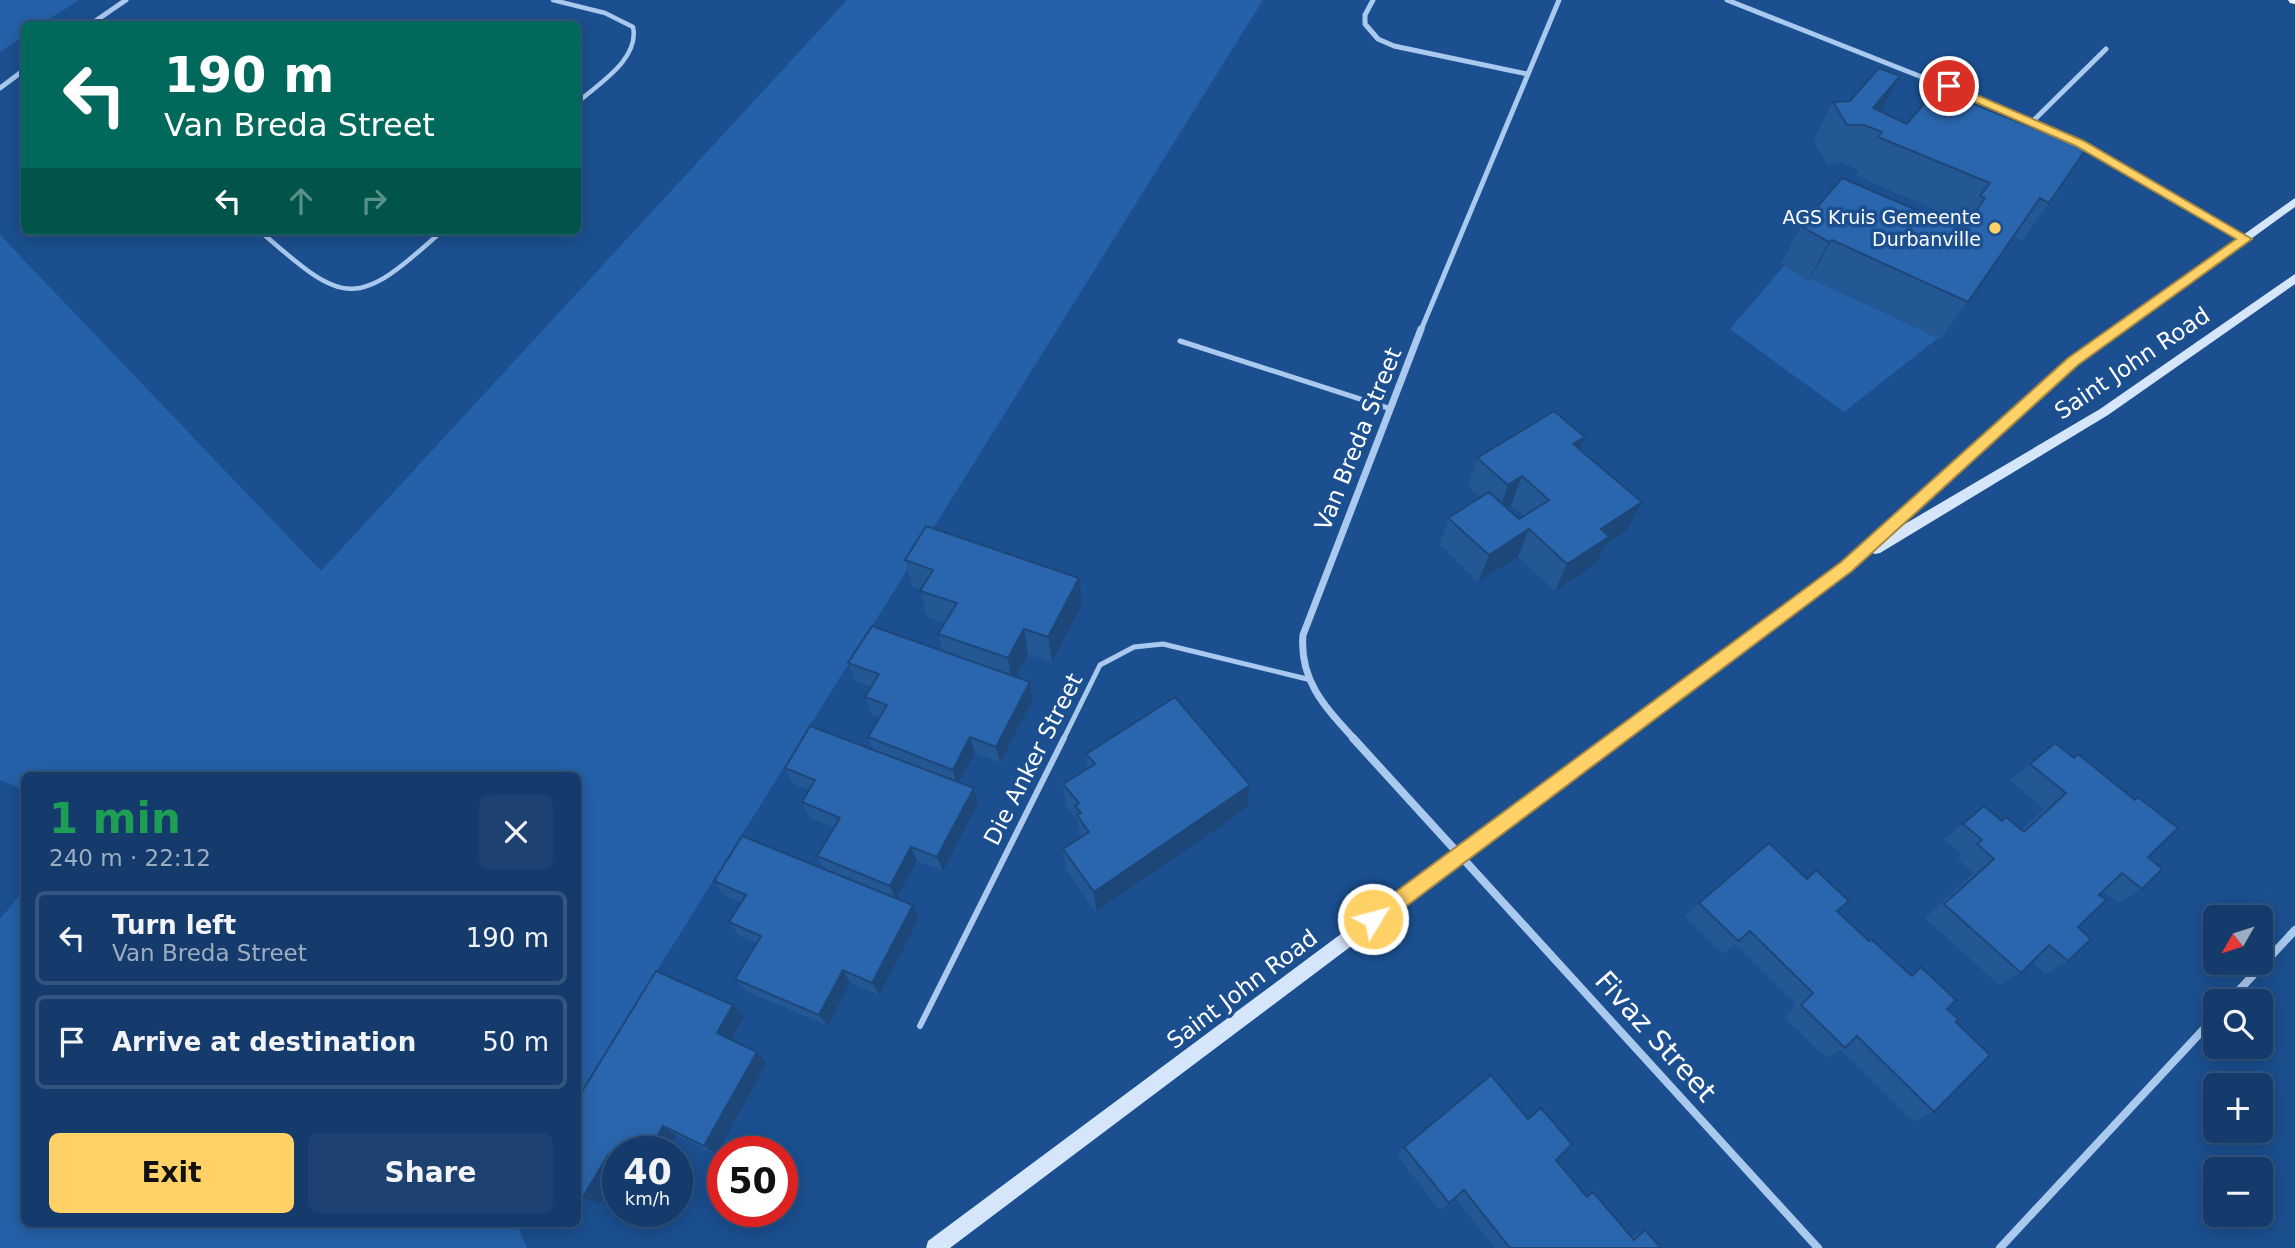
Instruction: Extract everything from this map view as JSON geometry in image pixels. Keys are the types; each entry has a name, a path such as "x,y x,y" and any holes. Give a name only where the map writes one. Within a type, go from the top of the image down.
{"main road":[{"name":"Saint John Road","path":"935,1248 1846,566 2073,362 2295,202"},
{"name":"Saint John Road","path":"1846,566 2104,412 2295,278"}],"street":[{"path":"94,21 126,0"},
{"path":"1373,0 1365,15 1365,24 1378,39 1394,46 1527,74"},
{"name":"Van Breda Street","path":"1461,854 1325,707 1307,679 1301,659 1305,623 1388,408 1559,0"},
{"path":"1727,0 2034,121 2080,144 2245,239"},
{"path":"2034,121 2106,49"},
{"path":"0,88 21,72"},
{"name":"Fivaz Street","path":"1461,854 1818,1248"},
{"path":"2240,989 2295,930"},
{"path":"2000,1248 2203,1030"}],"lane":[{"path":"553,0 622,19 636,32 636,40 627,55 581,99"},
{"path":"264,235 311,277 334,288 349,291 372,287 392,276 438,235"},
{"path":"1180,341 1388,408"},
{"name":"Die Anker Street","path":"920,1026 1100,665 1130,646 1162,643 1225,662 1307,679"}],"shaded area":[{"path":"0,0 79,0 47,21 21,21 21,38 0,52"},
{"path":"847,0 1263,0 581,1092 581,772 21,772 21,789 0,780 0,235 321,571"},
{"path":"1784,266 1808,280 1810,278 1938,338 1844,412 1730,329"},
{"path":"21,894 21,1227 518,1227 527,1248 0,1248 0,919"}],"building":[{"path":"1879,68 1900,76 1873,108 1907,124 1936,89 2086,149 2049,203 2040,198 1968,302 1832,240 1829,242 1801,226 1842,178 1963,230 1985,198 1980,196 1990,183 1878,137 1882,132 1864,125 1847,125 1833,102 1850,101"},
{"path":"1554,411 1585,437 1573,444 1642,502 1601,529 1609,537 1567,564 1529,529 1489,555 1448,518 1489,492 1519,519 1549,500 1522,476 1508,485 1477,458"},
{"path":"926,526 1079,578 1048,637 1024,629 1008,658 938,634 957,603 920,591 933,570 905,560"},
{"path":"872,626 1030,682 996,747 970,737 953,770 868,737 887,705 865,697 879,674 848,663"},
{"path":"1175,697 1250,785 1094,892 1063,849 1089,832 1077,815 1081,813 1075,806 1079,803 1063,784 1095,764 1086,754"},
{"path":"810,726 974,788 937,857 911,847 890,886 817,856 840,818 802,802 815,780 785,768"},
{"path":"2055,743 2074,758 2078,754 2135,800 2138,797 2178,828 2148,857 2162,869 2142,889 2122,873 2099,895 2106,900 2078,927 2091,939 2068,961 2049,945 2021,973 1944,904 1994,859 1977,844 1982,840 1963,824 1984,806 2002,821 2006,817 2024,832 2066,793 2030,764"},
{"path":"742,836 913,905 872,983 843,970 819,1015 735,979 761,936 729,922 746,895 714,881"},
{"path":"1769,843 1807,879 1816,870 1849,901 1837,911 1869,941 1871,939 1912,976 1921,967 1956,1000 1947,1009 1958,1019 1956,1022 1990,1055 1934,1112 1857,1036 1845,1048 1801,1005 1813,993 1750,931 1738,941 1699,903"},
{"path":"656,971 733,1005 717,1033 757,1052 710,1136 707,1136 704,1146 693,1141 693,1136 684,1136 663,1126 657,1136 602,1136 602,1165 583,1197 581,1093"},
{"path":"1491,1075 1528,1119 1541,1108 1572,1144 1556,1160 1587,1197 1593,1192 1634,1240 1645,1230 1661,1248 1510,1248 1464,1190 1449,1203 1404,1147"}],"place":[{"name":"AGS Kruis Gemeente Durbanville","path":"1995,228"}],"route":[{"path":"1373,919 1846,566 2073,362 2245,239 2080,144 2034,121 1949,86"}]}
